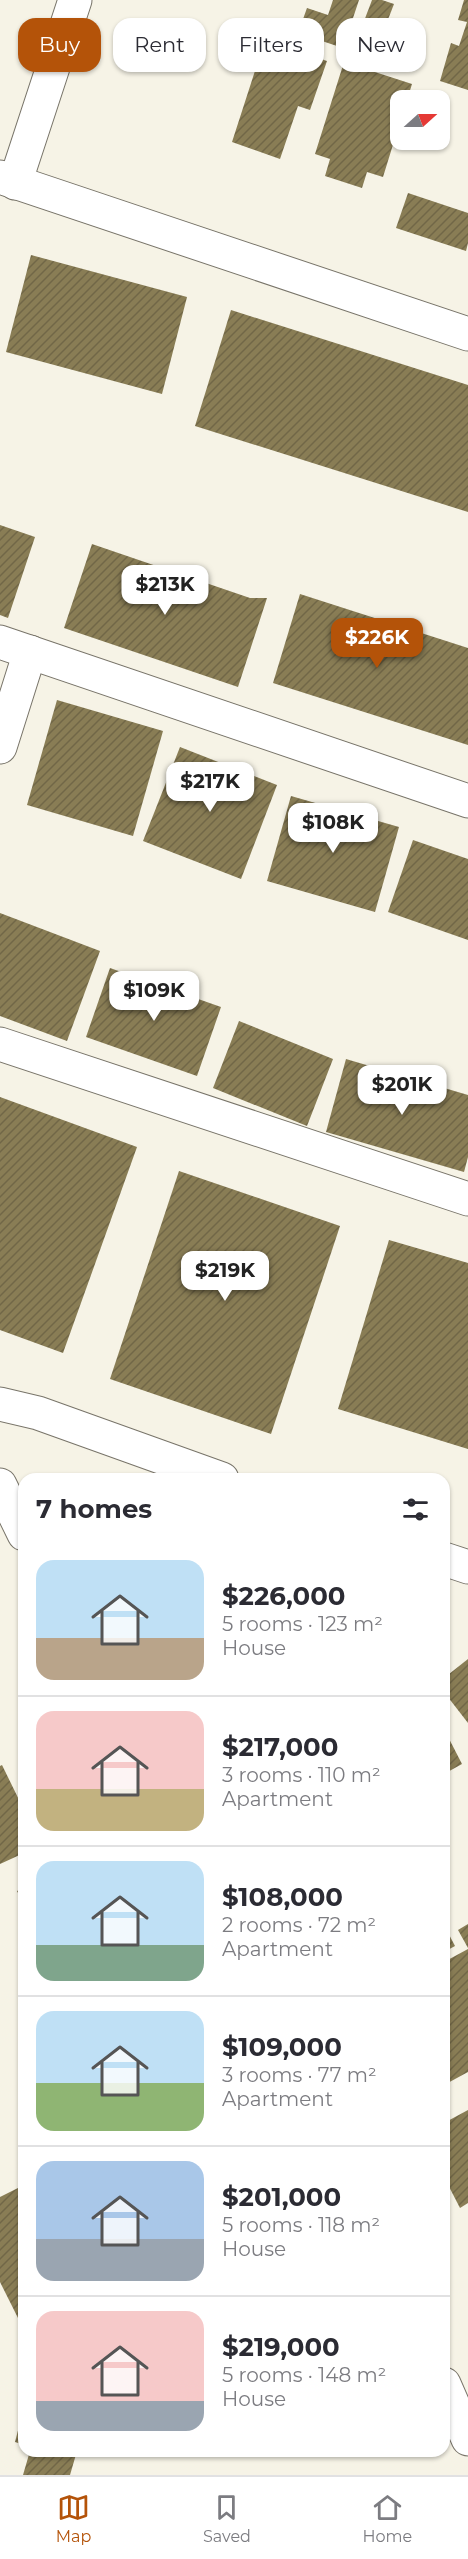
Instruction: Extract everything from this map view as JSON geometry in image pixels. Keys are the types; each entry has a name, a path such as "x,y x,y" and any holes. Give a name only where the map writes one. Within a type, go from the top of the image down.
{"street":[{"path":"75,0 8,180 468,334"},
{"path":"0,747 15,647 468,801"},
{"path":"0,1044 468,1199"},
{"path":"0,1404 38,1413 205,1473"},
{"path":"0,1485 18,1522"},
{"path":"450,1560 468,1567"},
{"path":"450,2398 468,2439"}],"building":[{"path":"333,0 359,0 353,18 336,18 336,46 324,42 324,18 303,18 307,8 328,15"},
{"path":"372,0 394,4 389,18 365,18"},
{"path":"464,0 468,0 468,90 440,81 451,43 459,46 467,22 458,20"},
{"path":"255,72 323,72 310,110 298,106 280,159 232,142"},
{"path":"341,72 375,72 412,84 410,90 390,90 391,150 383,177 367,172 362,188 325,176 330,159 315,154"},
{"path":"408,193 468,213 466,251 396,228"},
{"path":"31,255 187,297 162,394 6,352"},
{"path":"231,310 468,385 468,512 195,426"},
{"path":"0,525 35,537 8,618 0,615"},
{"path":"92,544 250,598 267,598 238,687 64,628"},
{"path":"300,594 468,648 468,745 273,683"},
{"path":"57,700 163,731 133,836 27,805"},
{"path":"180,747 277,785 241,879 143,841"},
{"path":"291,796 399,827 375,912 267,881"},
{"path":"413,840 468,859 468,940 388,912"},
{"path":"0,913 100,951 67,1041 0,1016"},
{"path":"110,968 221,1007 197,1076 86,1037"},
{"path":"239,1021 333,1059 307,1126 213,1088"},
{"path":"346,1059 468,1095 468,1157 464,1172 326,1132"},
{"path":"0,1097 137,1147 63,1353 0,1330"},
{"path":"179,1171 340,1226 271,1434 110,1379"},
{"path":"389,1240 468,1263 468,1449 338,1409"},
{"path":"468,1659 468,1723 450,1700 450,1673"},
{"path":"450,1741 462,1764 450,1771"},
{"path":"2,1765 18,1798 18,1856 0,1864 0,1766"},
{"path":"468,1924 468,1948 458,1930"},
{"path":"450,1936 455,1946 450,1949"},
{"path":"468,1949 468,2072 450,2082 450,1959"},
{"path":"468,2110 468,2203 460,2208 450,2189 450,2120"},
{"path":"18,2188 18,2318 0,2282 0,2197"},
{"path":"28,2457 75,2457 70,2475 23,2475"}]}
